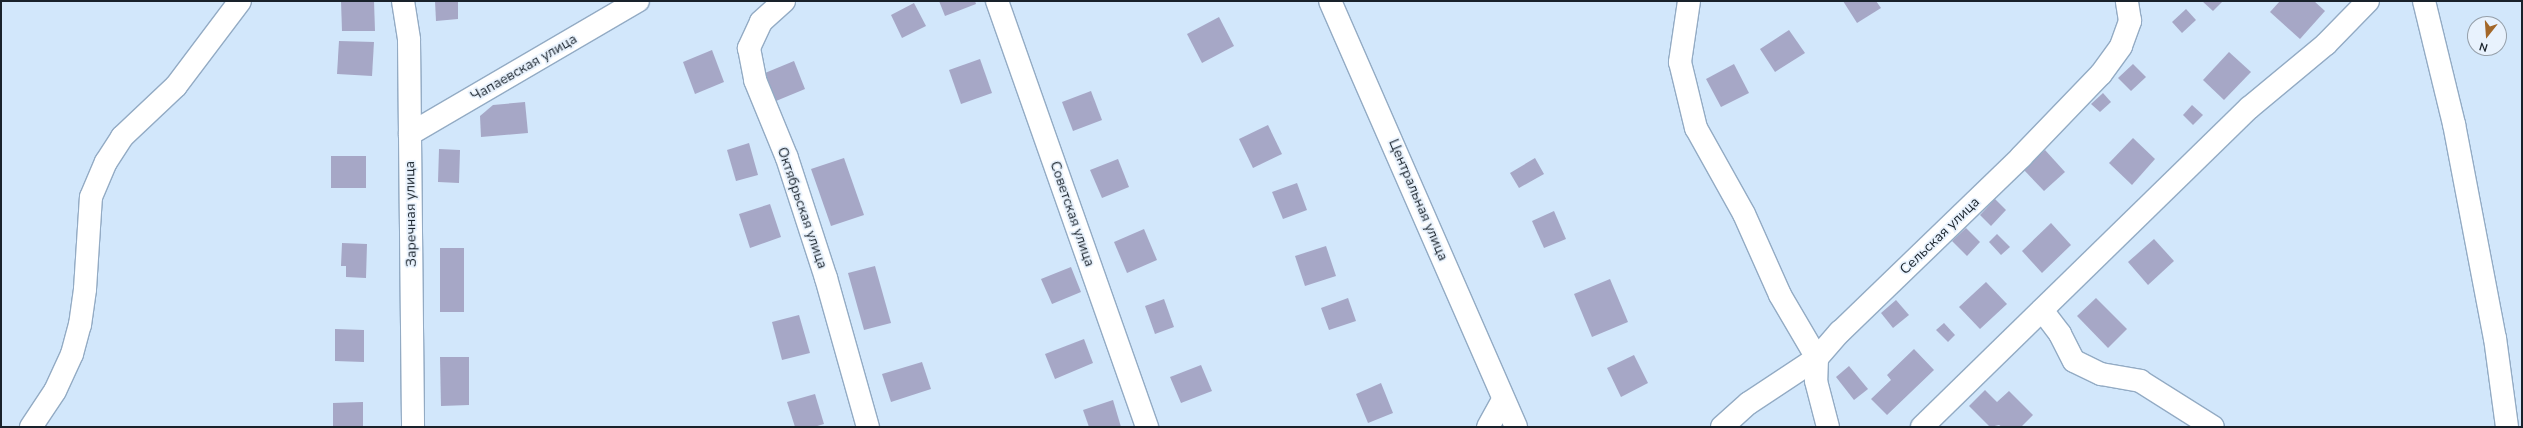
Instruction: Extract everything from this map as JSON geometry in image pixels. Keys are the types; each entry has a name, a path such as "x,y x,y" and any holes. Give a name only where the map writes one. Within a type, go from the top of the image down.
{"street":[{"path":"31,427 55,391 72,354 85,289 92,198 106,162 122,137 176,86 240,1"},
{"name":"Заречная улица","path":"403,1 409,40 413,427"},
{"name":"Чапаевская улица","path":"410,134 638,1"},
{"name":"Октябрьская улица","path":"784,1 761,22 749,48 755,80 787,158 826,278 868,427"},
{"name":"Советская улица","path":"997,1 1147,427"},
{"name":"Центральная улица","path":"1330,1 1406,172 1503,400 1516,427"},
{"path":"1689,1 1680,62 1696,128 1744,214 1780,295 1817,358 1816,381 1828,427"},
{"path":"1922,427 2249,108 2326,44 2368,1"},
{"path":"2424,1 2454,124 2495,338 2507,427"},
{"name":"Сельская улица","path":"1722,427 1749,403 1817,358 1840,332 2021,157 2101,74 2121,46 2128,11"},
{"path":"2042,310 2060,334 2074,361 2101,374 2140,381 2213,427"},
{"path":"1488,427 1503,400"}],"building":[{"path":"341,1 374,1 375,31 342,31"},
{"path":"435,1 458,1 458,19 436,21"},
{"path":"939,1 975,1 976,4 945,16"},
{"path":"1843,1 1876,1 1881,8 1857,23"},
{"path":"2202,1 2223,1 2213,11"},
{"path":"2280,1 2314,1 2325,11 2300,39 2270,12"},
{"path":"914,3 926,26 902,38 891,15"},
{"path":"2186,9 2196,20 2182,33 2172,22"},
{"path":"1219,17 1234,46 1202,63 1187,34"},
{"path":"1789,30 1805,53 1775,72 1760,49"},
{"path":"339,41 374,42 372,76 337,74"},
{"path":"712,50 724,82 695,94 683,62"},
{"path":"2229,52 2251,72 2224,100 2203,80"},
{"path":"980,59 992,93 961,104 949,70"},
{"path":"794,61 805,89 776,101 765,73"},
{"path":"1734,64 1749,93 1721,107 1706,79"},
{"path":"2133,64 2146,77 2131,91 2118,78"},
{"path":"1091,91 1102,120 1073,131 1062,102"},
{"path":"2103,93 2111,102 2100,112 2091,104"},
{"path":"525,102 528,133 481,137 480,116 493,105"},
{"path":"2192,105 2203,115 2193,125 2183,115"},
{"path":"1268,125 1282,154 1253,168 1239,139"},
{"path":"2133,138 2155,159 2132,185 2109,163"},
{"path":"749,143 758,175 736,181 727,150"},
{"path":"439,149 460,150 459,183 438,182"},
{"path":"2045,150 2065,172 2044,191 2023,169"},
{"path":"331,156 366,156 366,188 331,188"},
{"path":"844,158 864,215 831,226 811,169"},
{"path":"1535,158 1544,174 1519,188 1510,173"},
{"path":"1118,159 1129,187 1102,198 1090,170"},
{"path":"1297,183 1307,210 1283,219 1272,192"},
{"path":"1995,199 2006,210 1991,226 1980,215"},
{"path":"770,204 781,237 750,248 739,214"},
{"path":"1554,211 1566,239 1544,248 1532,221"},
{"path":"2051,223 2071,245 2042,273 2022,251"},
{"path":"1966,228 1980,242 1967,256 1952,241"},
{"path":"1144,229 1157,260 1127,273 1114,242"},
{"path":"1997,234 2010,247 2001,255 1989,242"},
{"path":"2154,239 2174,261 2148,285 2128,262"},
{"path":"342,243 367,244 366,278 346,277 346,266 341,266"},
{"path":"1326,246 1336,276 1305,286 1295,256"},
{"path":"440,248 464,248 464,312 440,312"},
{"path":"875,266 891,323 864,330 848,273"},
{"path":"1071,267 1081,292 1052,304 1041,279"},
{"path":"1610,279 1628,322 1592,337 1574,294"},
{"path":"1986,282 2007,304 1980,329 1959,307"},
{"path":"1348,298 1356,321 1329,330 1321,308"},
{"path":"2096,298 2127,329 2108,348 2077,316"},
{"path":"1164,299 1174,327 1155,334 1145,306"},
{"path":"1896,300 1909,315 1893,328 1881,313"},
{"path":"799,315 810,353 782,360 772,322"},
{"path":"1944,323 1955,335 1948,342 1936,330"},
{"path":"335,329 364,330 364,362 335,361"},
{"path":"1084,339 1093,363 1055,379 1045,354"},
{"path":"1914,349 1934,370 1887,415 1871,399 1891,380 1887,375"},
{"path":"1634,355 1648,383 1621,397 1607,368"},
{"path":"440,357 469,357 469,405 441,406"},
{"path":"922,362 931,389 891,402 882,374"},
{"path":"1201,365 1212,391 1181,403 1170,377"},
{"path":"1849,366 1868,389 1854,400 1836,377"},
{"path":"1381,383 1393,413 1368,423 1356,394"},
{"path":"1985,390 1997,402 2009,391 2033,415 2021,427 2002,427 1999,425 1990,427 1969,406"},
{"path":"815,394 824,424 814,427 795,427 787,402"},
{"path":"1113,400 1121,427 1089,427 1083,410"},
{"path":"363,402 363,427 333,427 333,403"}]}
